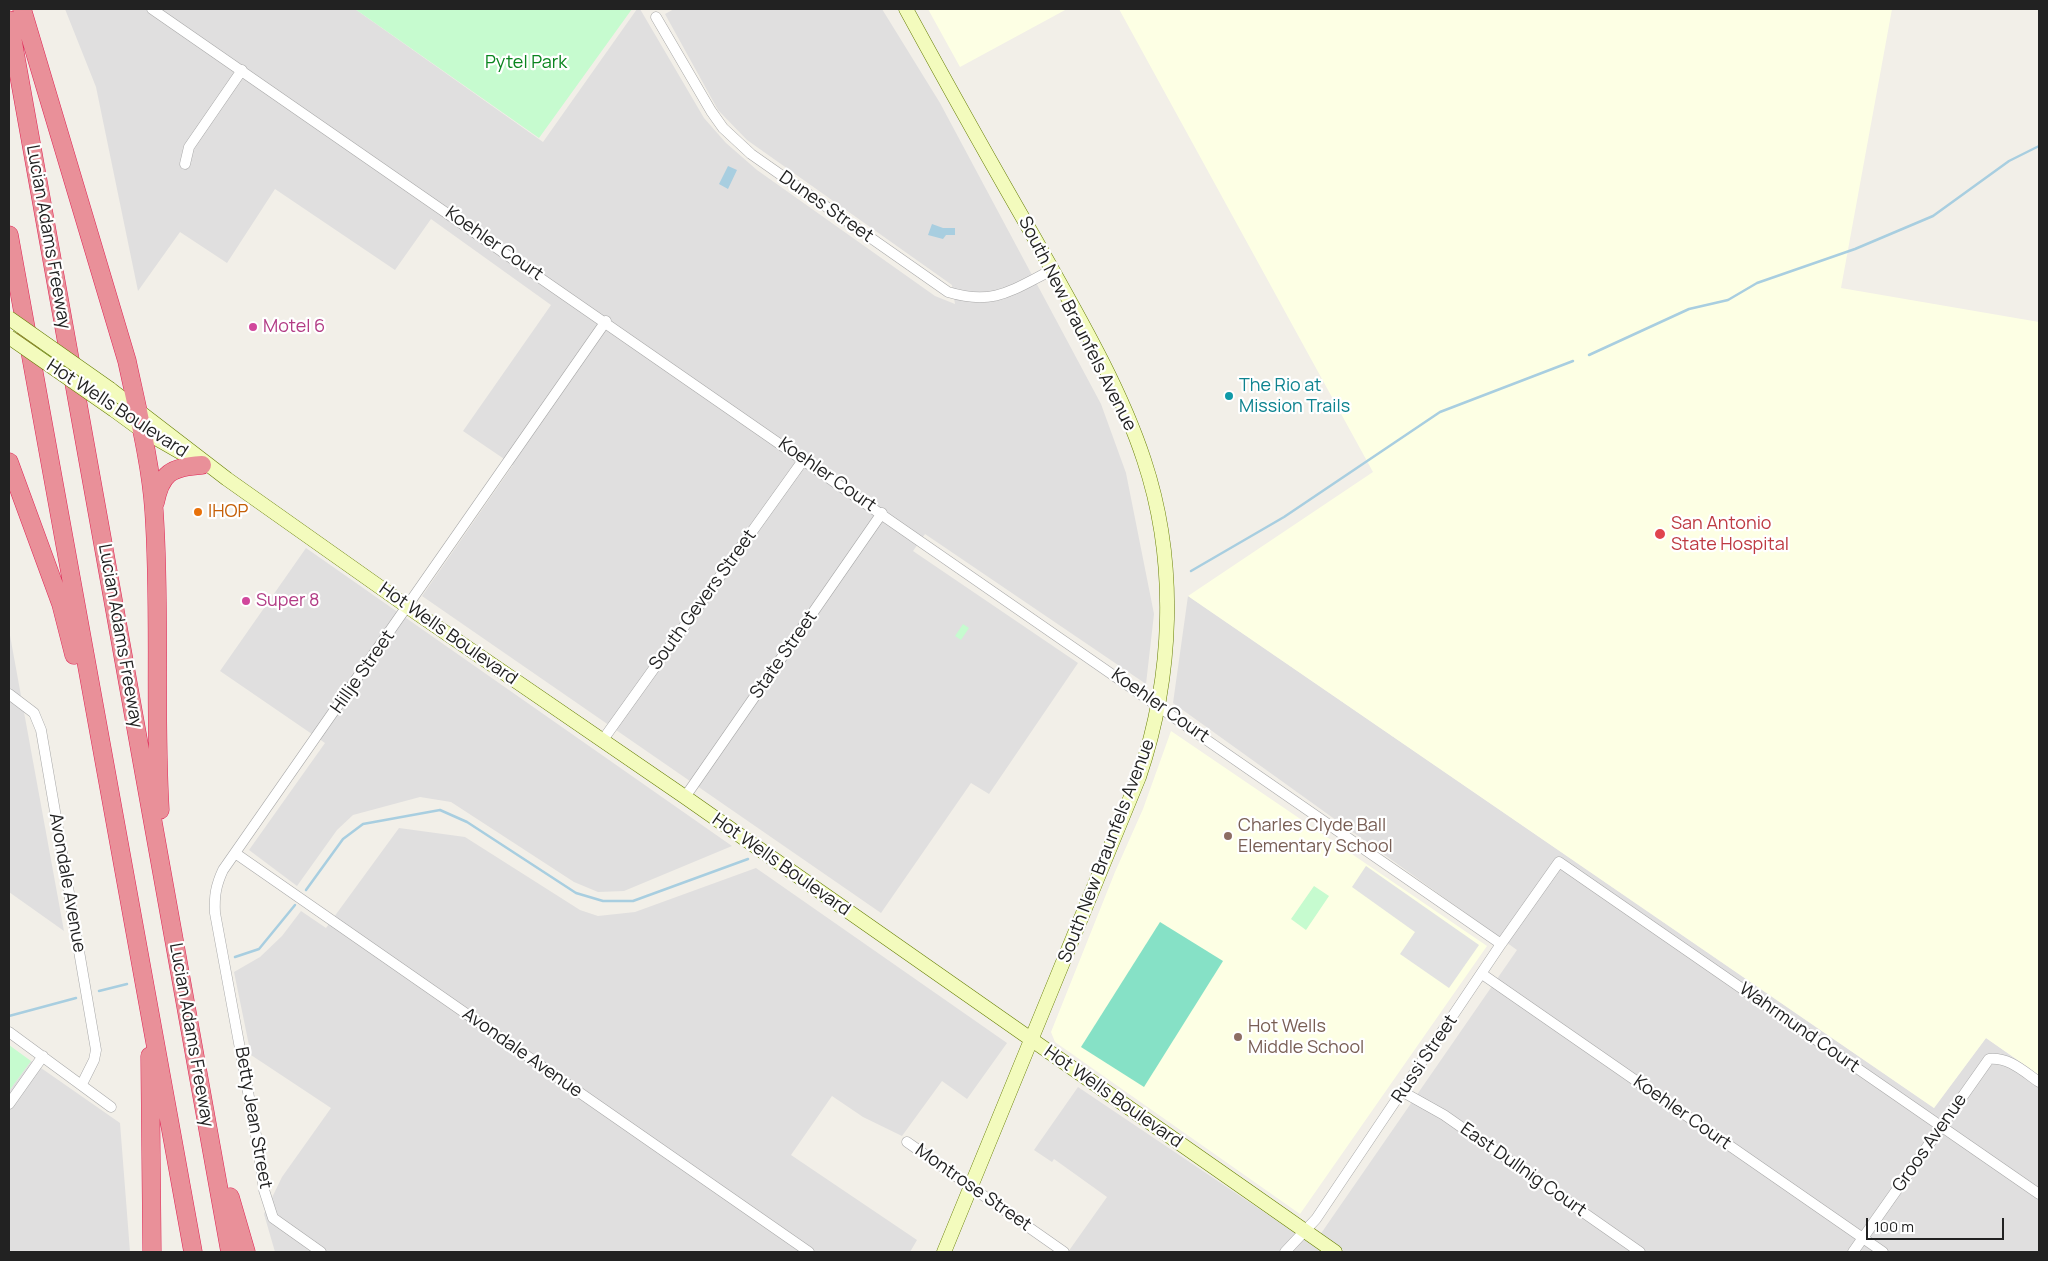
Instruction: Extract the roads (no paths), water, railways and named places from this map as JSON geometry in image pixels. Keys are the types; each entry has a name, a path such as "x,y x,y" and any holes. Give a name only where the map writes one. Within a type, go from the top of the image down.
{"highway":[{"path":"22,9 127,362 137,408 154,509 157,590 156,709 166,896"},
{"name":"Lucian Adams Freeway","path":"9,20 230,1252"},
{"name":"Lucian Adams Freeway","path":"9,235 193,1252"},
{"path":"9,462 61,604 116,825"},
{"path":"154,509 159,484 167,474 185,467 202,465"},
{"path":"150,1006 152,1252"},
{"path":"193,1047 228,1189 246,1252"}],"street":[{"name":"Koehler Court","path":"152,9 606,321 1501,944"},
{"name":"South New Braunfels Avenue","path":"906,9 1052,270 1127,414 1145,461 1158,510 1166,560 1168,610 1157,704 1152,732 1139,777 944,1252"},
{"name":"Dunes Street","path":"656,17 723,128 751,154 948,292 963,296 990,298 1004,295 1052,270"},
{"path":"185,164 189,147 242,70"},
{"name":"Hot Wells Boulevard","path":"9,318 137,408 227,479 408,607 685,797 1335,1252"},
{"name":"Hillje Street","path":"225,960 215,914 214,896 223,870 606,321"},
{"name":"Hot Wells Boulevard","path":"9,336 140,429 227,479"},
{"name":"South Gevers Street","path":"602,741 804,459"},
{"name":"State Street","path":"685,797 882,514"},
{"name":"Avondale Avenue","path":"9,694 34,714 41,730 96,1050 94,1060 82,1084"},
{"name":"Avondale Avenue","path":"235,854 809,1252"},
{"name":"Russi Street","path":"1285,1252 1316,1219 1501,944 1559,862"},
{"name":"Wahrmund Court","path":"1559,862 2039,1194"},
{"name":"Betty Jean Street","path":"225,960 264,1190 274,1218 320,1252"},
{"name":"Koehler Court","path":"1482,974 1883,1252"},
{"path":"9,1032 111,1107"},
{"path":"9,1104 42,1056"},
{"name":"Groos Avenue","path":"1853,1252 1990,1059 2000,1058 2008,1061 2039,1082"},
{"name":"East Dullnig Court","path":"1403,1092 1444,1115 1640,1252"},
{"name":"Montrose Street","path":"907,1142 1064,1252"}],"water":[{"path":"728,166 737,170 728,189 719,184"},
{"path":"932,224 943,228 955,228 955,235 946,235 943,239 928,235"}],"waterway":[{"path":"1589,355 1689,309 1728,300 1757,283 1855,249 1933,216 2009,161 2039,146"},
{"path":"1191,571 1284,517 1440,412 1573,361"},
{"path":"306,890 343,839 363,824 440,810 467,822 576,893 603,901 633,901 748,859"},
{"path":"235,957 259,949 295,905"},
{"path":"99,991 127,984"},
{"path":"9,1016 76,998"}],"place":[{"name":"Motel 6","path":"253,327"},
{"name":"The Rio at Mission Trails","path":"1229,396"},
{"name":"IHOP","path":"198,512"},
{"name":"San Antonio State Hospital","path":"1660,534"},
{"name":"Super 8","path":"246,601"},
{"name":"Charles Clyde Ball Elementary School","path":"1228,836"},
{"name":"Hot Wells Middle School","path":"1238,1037"}],"park label":[{"name":"Pytel Park","path":"526,63"}]}
